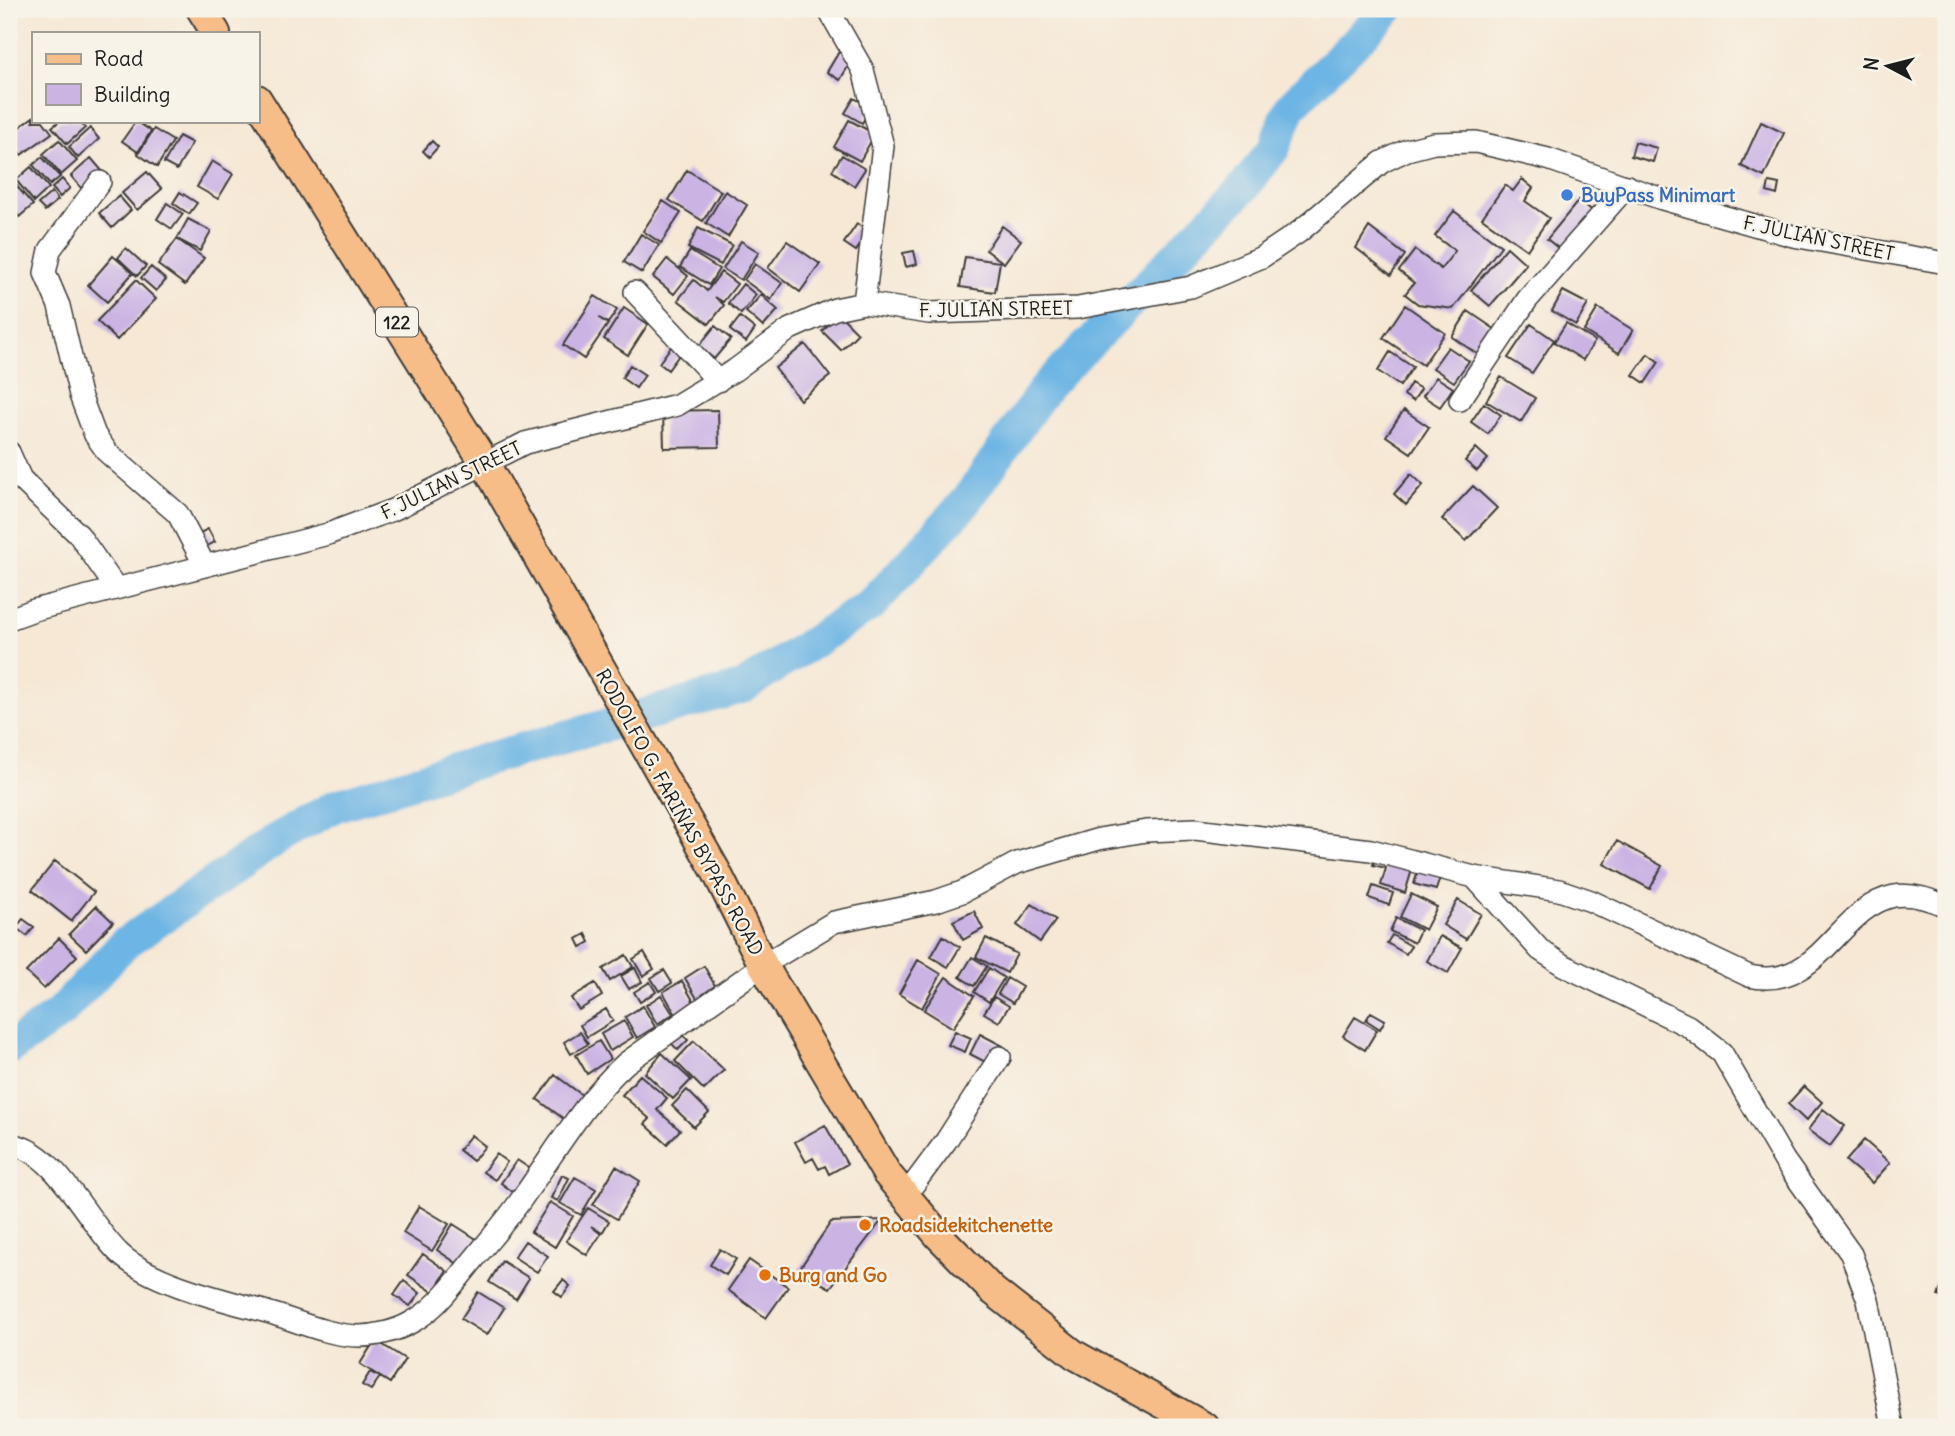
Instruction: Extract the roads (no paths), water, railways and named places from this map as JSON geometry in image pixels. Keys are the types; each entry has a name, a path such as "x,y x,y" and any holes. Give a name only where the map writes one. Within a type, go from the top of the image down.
{"main road":[{"path":"201,9 215,32"},
{"name":"RODOLFO G. FARIÑAS BYPASS ROAD","path":"259,102 484,462 716,871 763,965 887,1174 992,1290 1075,1355 1205,1427"}],"street":[{"path":"828,9 863,70 883,146 864,303"},
{"name":"F. JULIAN STREET","path":"9,620 117,588 358,524 525,443 677,405 718,381 790,329 814,316 864,303 929,313 1078,308 1191,288 1262,257 1299,232 1382,162 1407,150 1434,143 1476,142 1548,159 1793,236 1946,263"},
{"path":"100,182 50,250 45,273 59,306 80,395 95,435 108,453 178,514 205,566"},
{"path":"1460,400 1527,300 1627,186"},
{"path":"635,292 718,381"},
{"path":"9,452 21,479 79,535 117,588"},
{"path":"9,1144 28,1150 44,1162 119,1253 153,1273 253,1308 358,1336 398,1329 412,1322 443,1298 521,1200 584,1107 609,1078 763,965 834,922 936,901 962,892 1017,863 1099,839 1146,831 1195,829 1240,832 1371,850 1474,877 1540,887 1591,901 1701,955 1749,976 1766,980 1782,978 1804,967 1868,910 1885,899 1910,896 1946,906"},
{"path":"1474,877 1540,950 1563,965 1688,1026 1722,1054 1784,1160 1851,1254 1868,1300 1893,1427"},
{"path":"905,1196 946,1142 1000,1057"}],"waterway":[{"path":"9,1049 60,1013 124,944 277,839 335,806 490,758 743,687 872,604 965,503 1046,387 1245,186 1274,148 1291,106 1388,9"}],"place":[{"name":"BuyPass Minimart","path":"1567,195"},
{"name":"Roadsidekitchenette","path":"865,1225"},
{"name":"Burg and Go","path":"765,1275"}]}
